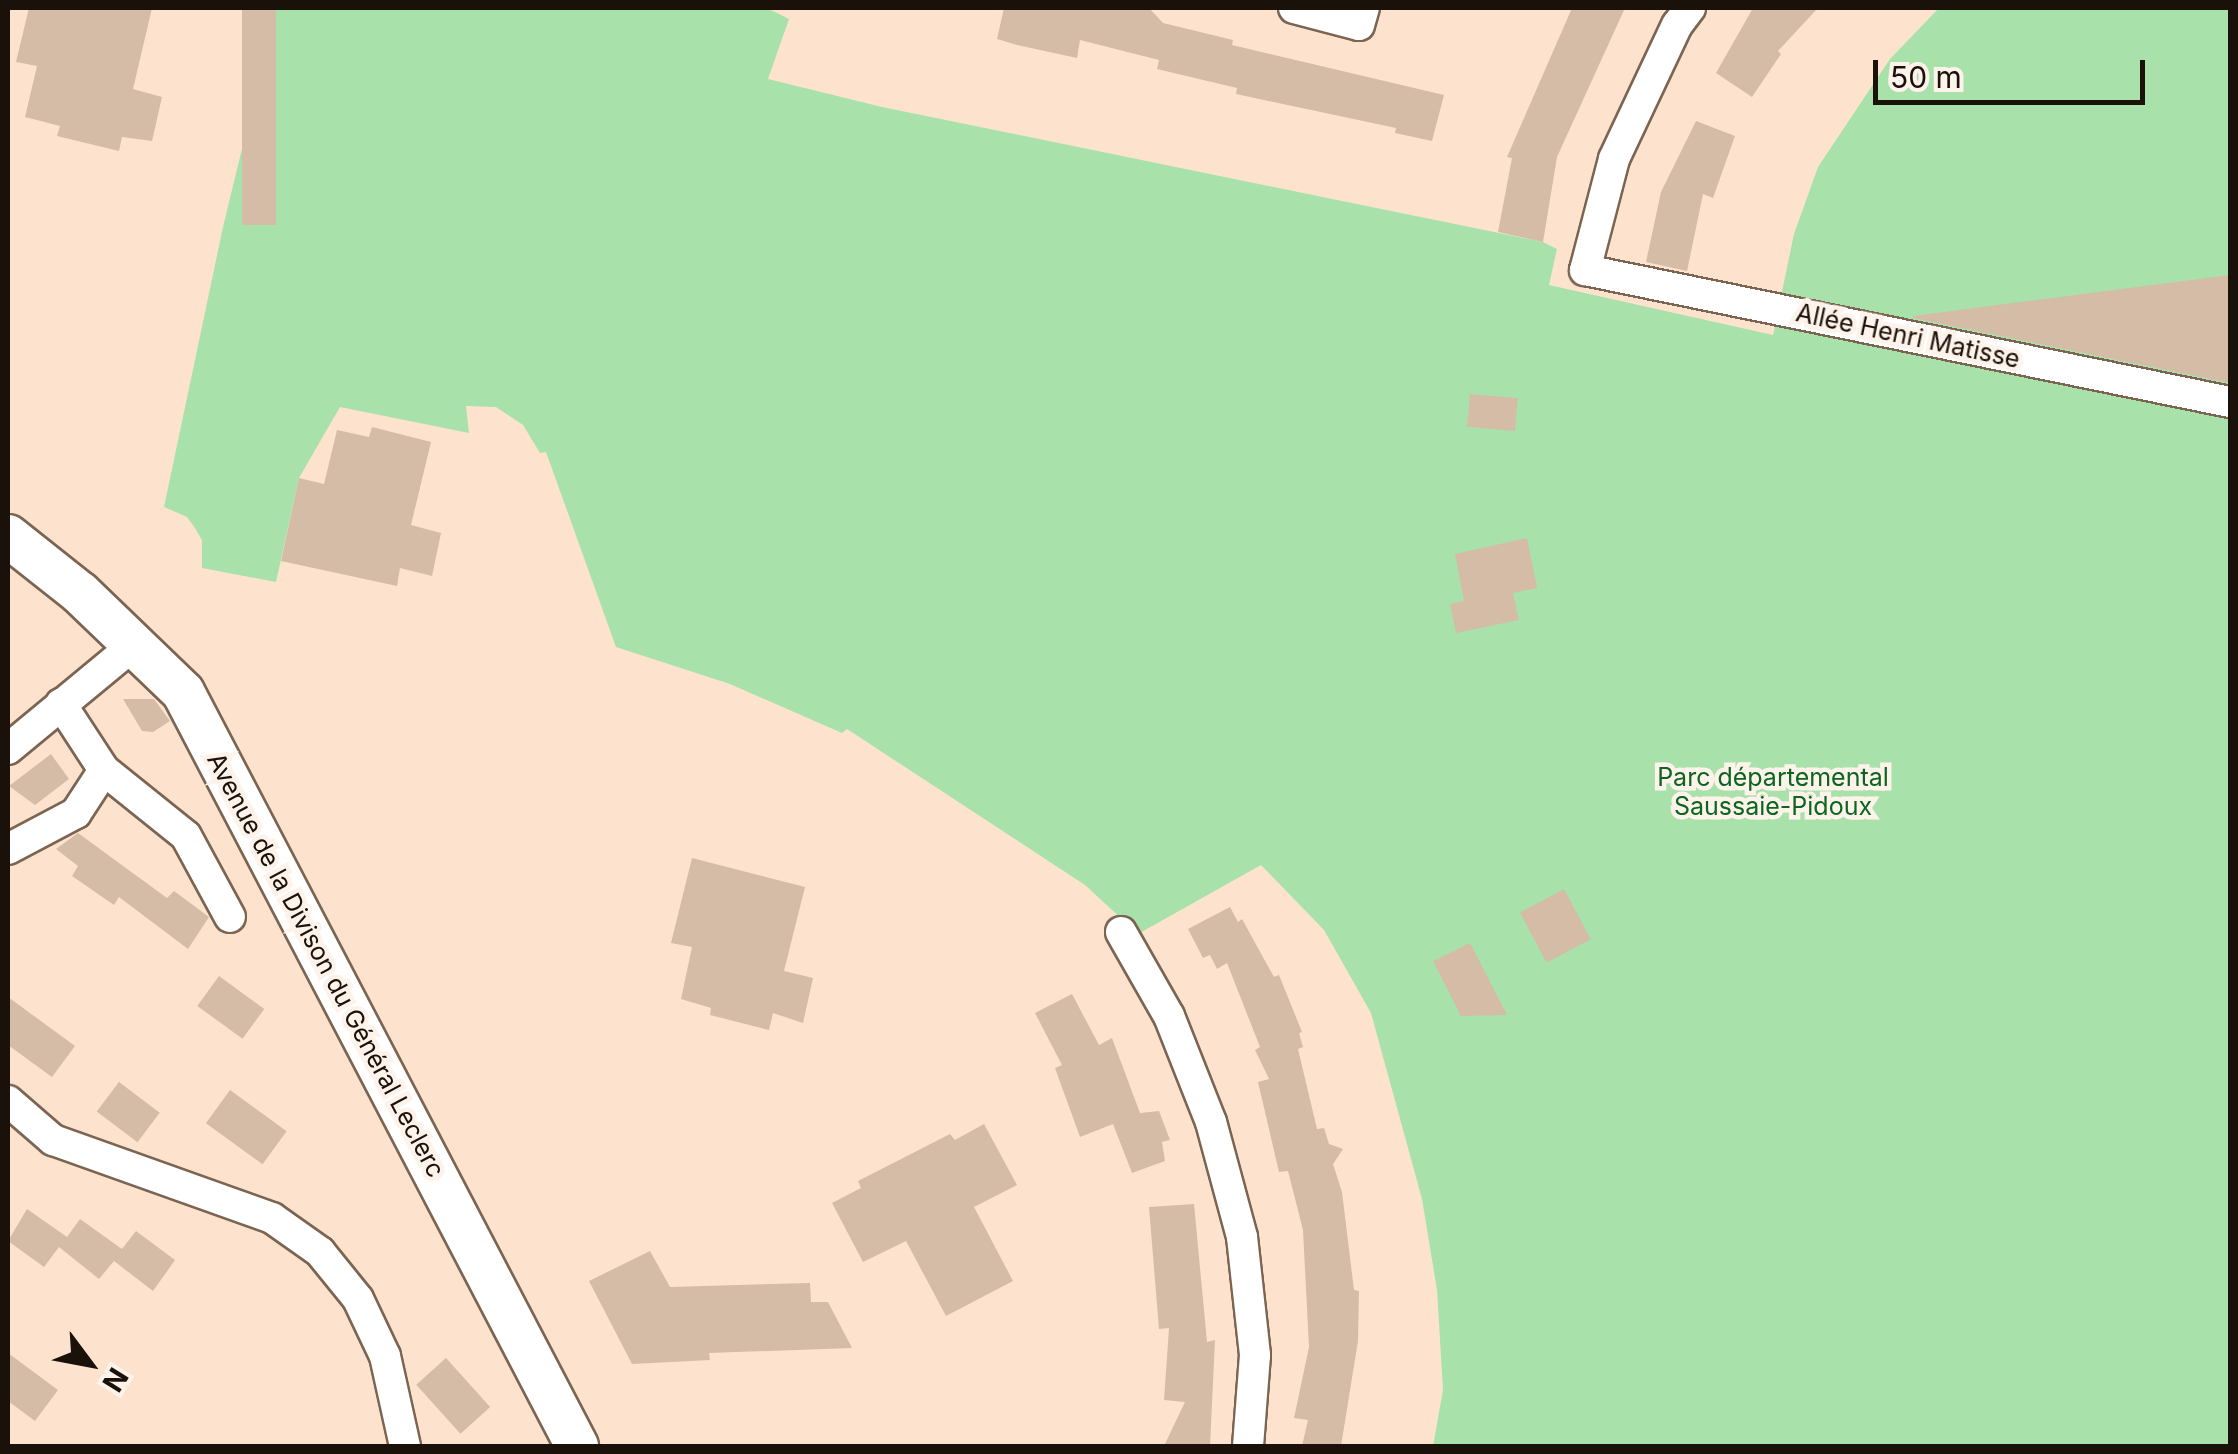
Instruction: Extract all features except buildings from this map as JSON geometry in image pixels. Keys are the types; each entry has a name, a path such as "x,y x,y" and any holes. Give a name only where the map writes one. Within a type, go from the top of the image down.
{"street":[{"path":"1294,8 1359,26 1364,8"},
{"name":"Allée Henri Matisse","path":"1690,8 1677,25 1614,159 1584,270 2230,402"},
{"name":"Avenue de la Divison du Général Leclerc","path":"8,536 80,593 183,692 578,1446"},
{"path":"8,748 135,644"},
{"path":"61,704 104,770 186,836 230,918"},
{"path":"8,849 76,813 104,770"},
{"path":"1121,932 1169,1016 1211,1122 1238,1220 1254,1324 1256,1390 1248,1446"},
{"path":"8,1101 52,1140 272,1218 320,1252 358,1299 385,1356 405,1446"}],"green space":[{"name":"Parc départemental Saussaie-Pidoux","path":"276,8 767,8 789,19 768,79 882,107 1543,242 1557,249 1549,285 1773,335 1794,234 1818,167 1890,59 1939,8 2230,8 2230,1446 1433,1446 1443,1390 1437,1290 1422,1199 1371,1013 1324,930 1261,865 1138,934 1085,885 847,729 842,733 730,684 616,647 546,452 540,453 523,425 496,407 466,406 469,433 340,407 299,478 276,582 202,568 202,540 195,528 187,517 164,507 223,227"}]}
